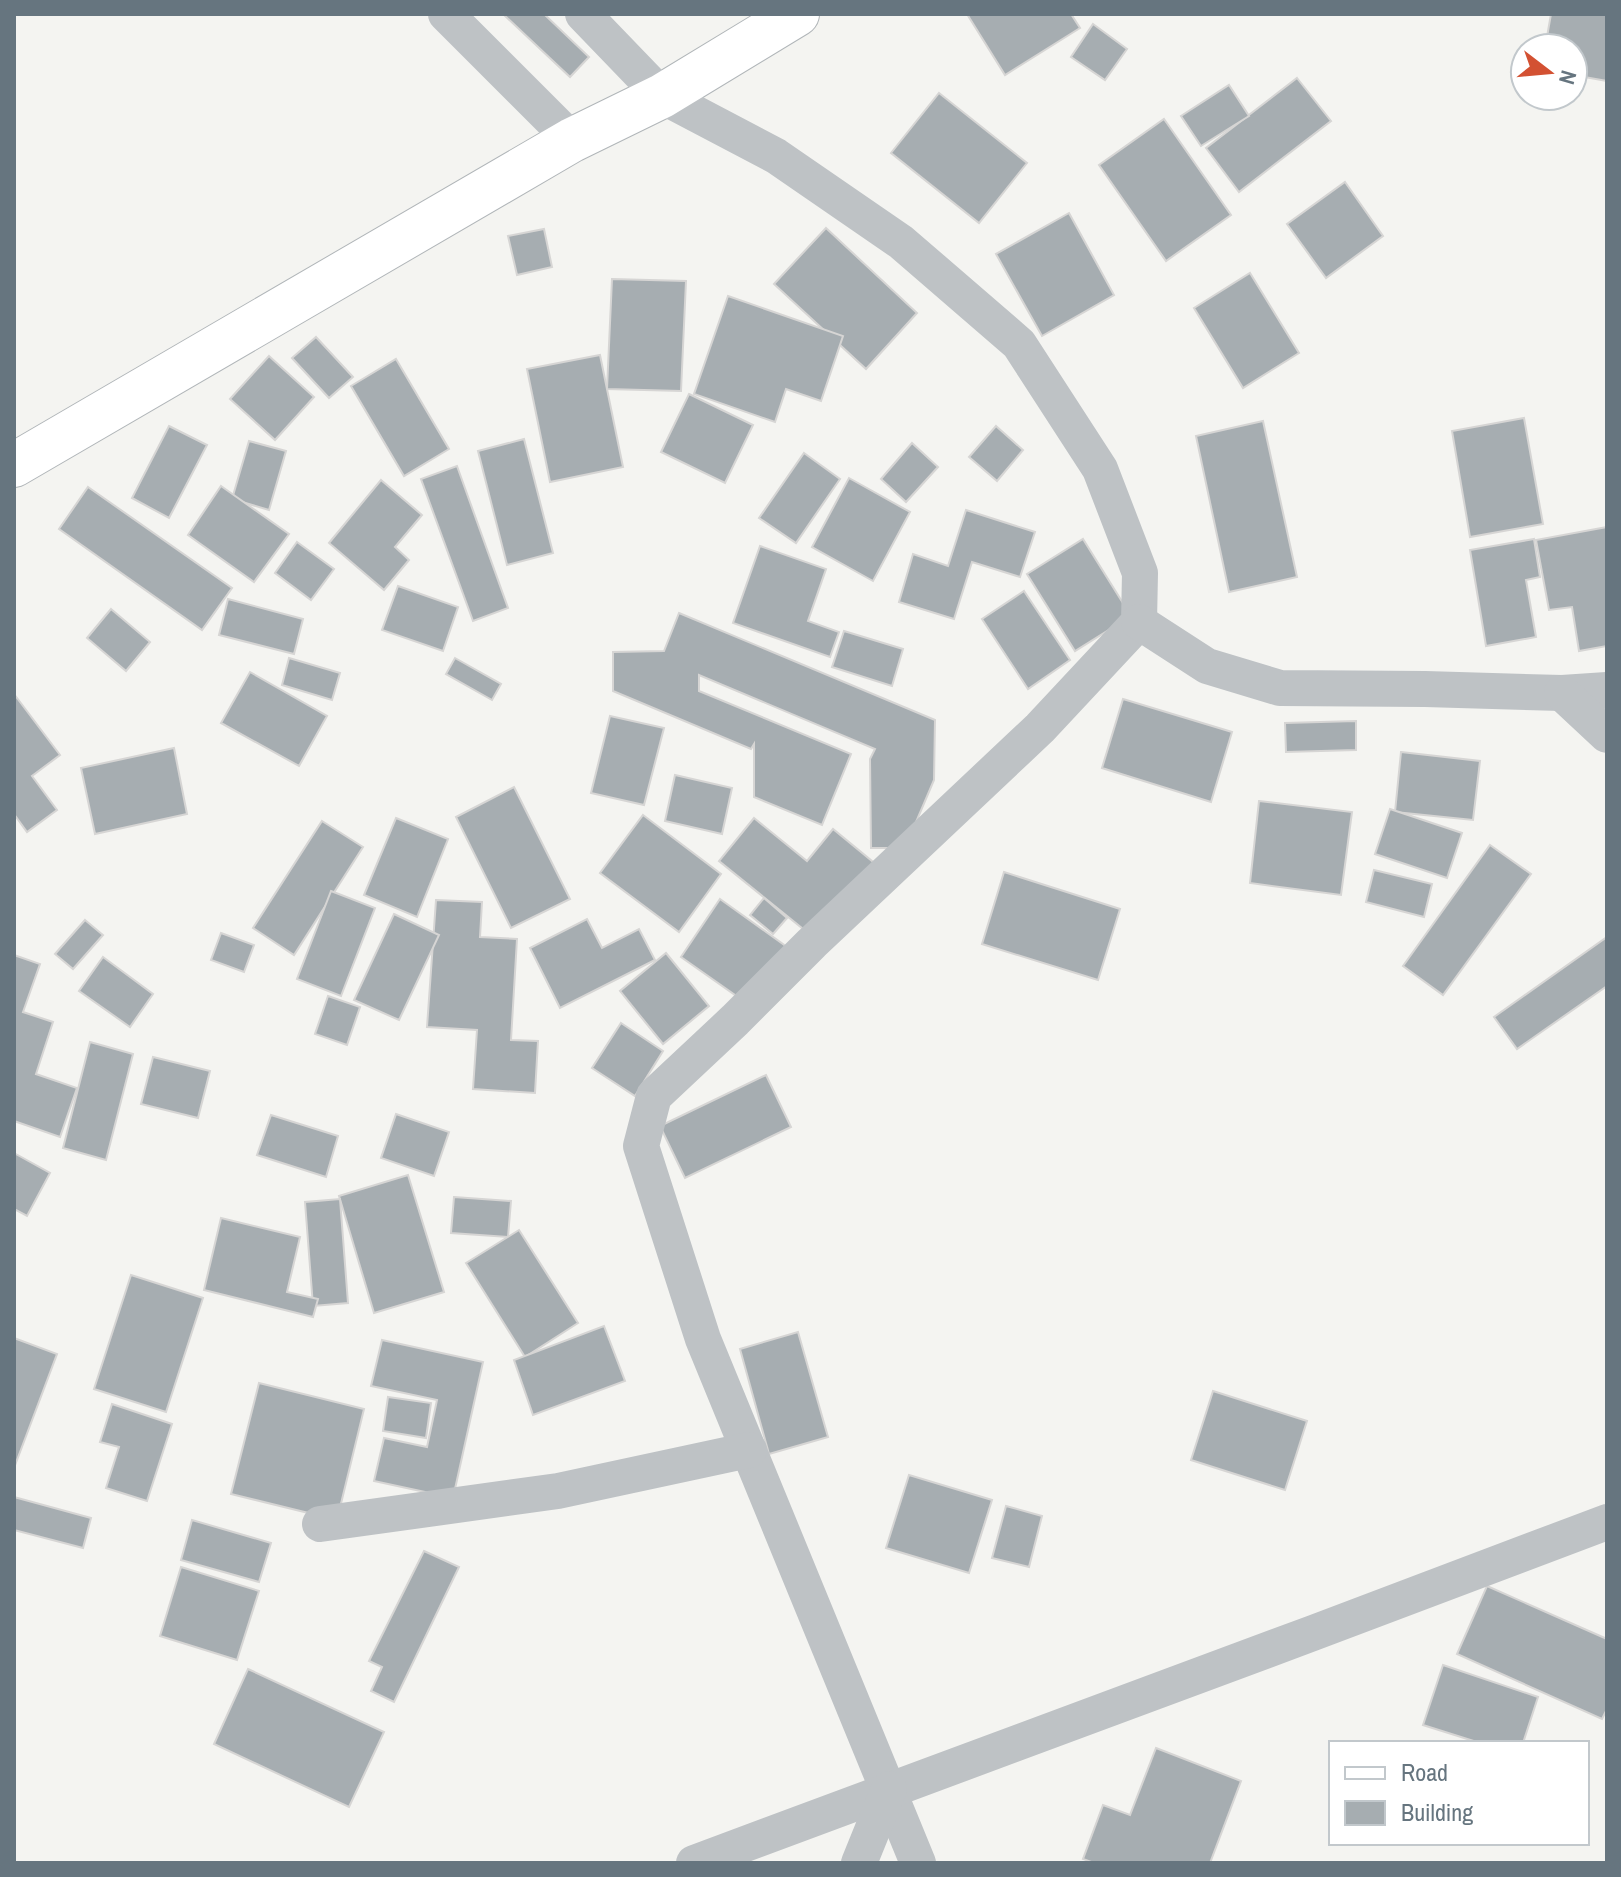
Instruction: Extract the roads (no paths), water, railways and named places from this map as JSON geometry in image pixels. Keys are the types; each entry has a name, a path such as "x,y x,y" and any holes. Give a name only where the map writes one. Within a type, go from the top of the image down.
{"street":[{"path":"446,14 572,140"},
{"path":"583,14 662,96 776,156 901,242 1019,344 1100,469 1140,573 1139,622 1040,728 654,1096 641,1146 703,1339 918,1863"},
{"path":"14,465 572,140 662,96 797,14"},
{"path":"1139,622 1207,666 1280,688 1562,693 1607,690"},
{"path":"1562,693 1607,735"},
{"path":"320,1524 558,1491 749,1450"},
{"path":"694,1863 1607,1522"},
{"path":"859,1863 889,1789"}]}
